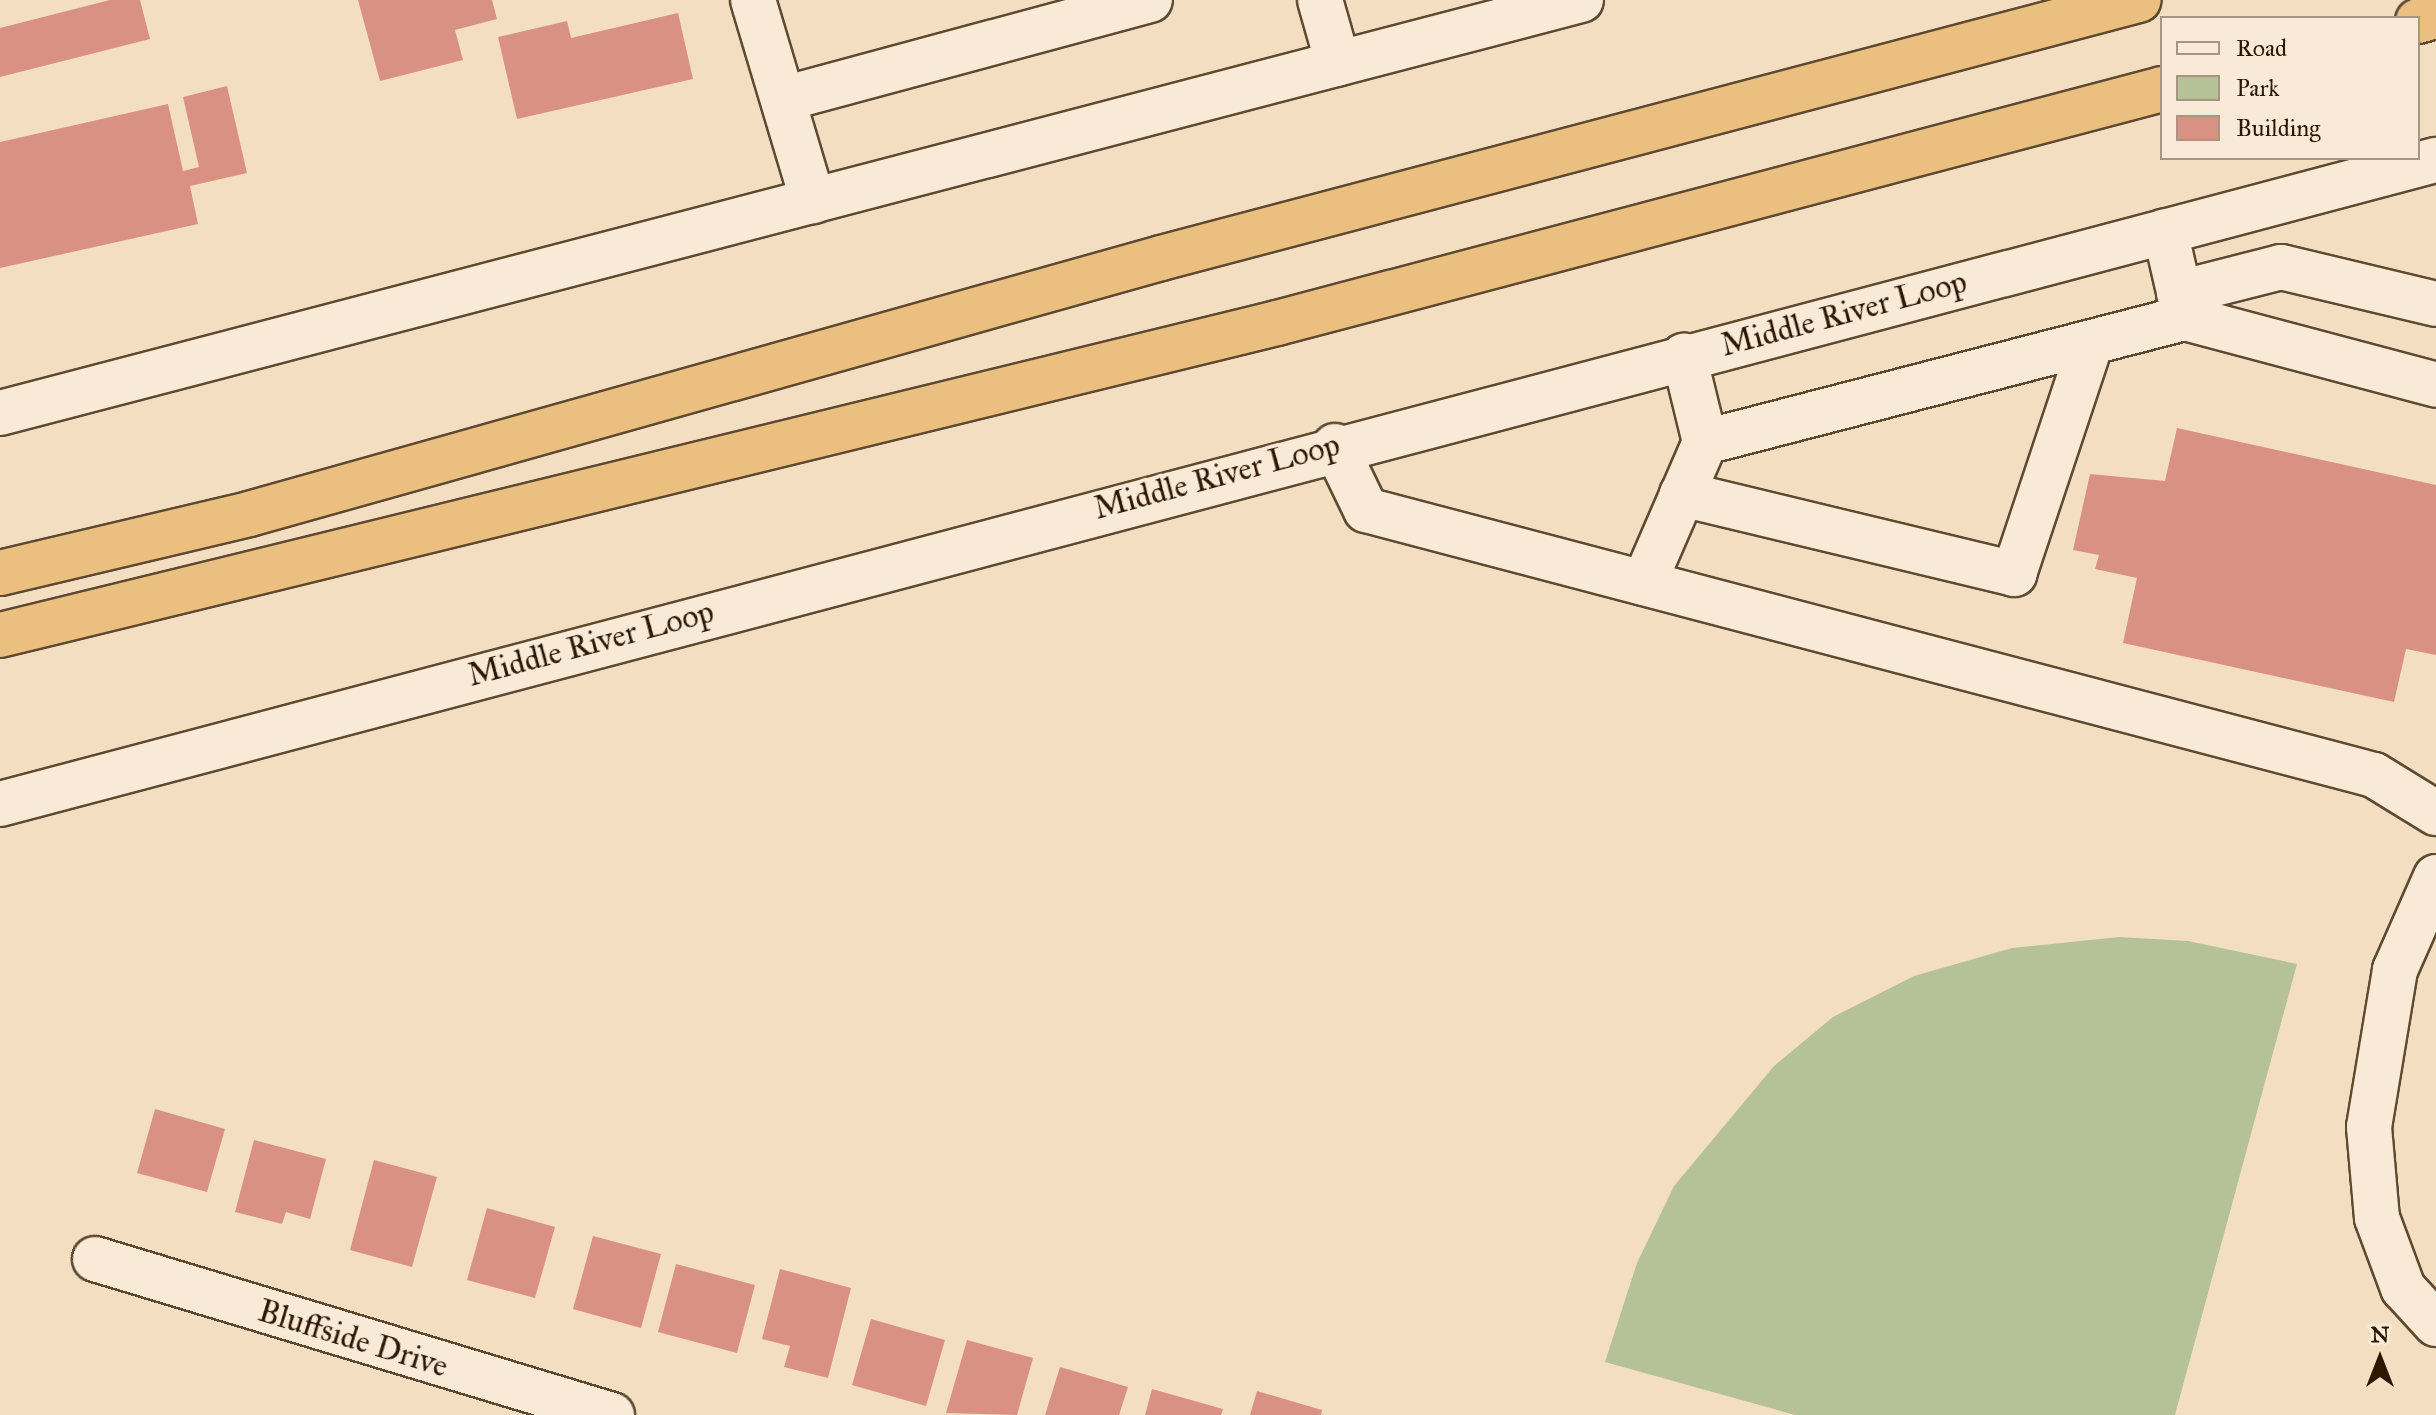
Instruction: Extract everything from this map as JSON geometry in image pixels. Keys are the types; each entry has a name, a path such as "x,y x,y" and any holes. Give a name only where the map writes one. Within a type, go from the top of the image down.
{"highway":[{"path":"0,573 249,514 1161,258 2139,0"},
{"path":"0,635 1277,323 2160,90"}],"street":[{"path":"753,0 813,201"},
{"path":"783,99 1150,0"},
{"path":"1320,0 1338,63"},
{"path":"0,413 1581,0"},
{"name":"Middle River Loop","path":"0,804 1335,446 2436,160"},
{"path":"2165,231 2182,305"},
{"path":"1705,442 2091,342 2281,267 2436,304"},
{"path":"2182,305 2436,385"},
{"path":"1682,494 2014,574 2091,342"},
{"path":"1644,583 1705,442 1684,356"},
{"path":"1335,446 1366,510 2374,775 2436,813"},
{"path":"2436,877 2395,970 2369,1127 2377,1218 2403,1288 2436,1324"},
{"name":"Bluffside Drive","path":"95,1259 612,1415"}],"green space":[{"path":"2119,937 2188,941 2297,964 2175,1415 1795,1415 1605,1362 1637,1263 1674,1186 1774,1066 1833,1017 1914,976 2012,948"}],"building":[{"path":"110,0 140,0 150,39 0,77 0,28"},
{"path":"358,0 492,0 497,19 455,30 463,60 380,81"},
{"path":"678,13 693,79 517,119 498,37 567,21 571,38"},
{"path":"227,86 247,173 190,186 198,224 0,268 0,142 168,104 183,171 199,167 183,97"},
{"path":"2177,428 2436,485 2436,655 2406,649 2394,702 2123,643 2137,578 2095,569 2099,555 2073,550 2090,474 2165,481"},
{"path":"155,1109 225,1129 207,1192 137,1173"},
{"path":"254,1140 326,1159 310,1219 286,1212 282,1224 235,1212"},
{"path":"374,1160 437,1177 412,1267 350,1250"},
{"path":"487,1208 555,1227 535,1298 467,1280"},
{"path":"593,1236 661,1254 641,1328 573,1309"},
{"path":"676,1264 755,1285 737,1353 658,1332"},
{"path":"780,1269 851,1288 828,1378 784,1367 790,1346 762,1339"},
{"path":"871,1319 945,1340 926,1406 852,1385"},
{"path":"967,1340 1033,1358 1017,1415 946,1413"},
{"path":"1060,1367 1128,1387 1119,1415 1045,1415"},
{"path":"1152,1389 1223,1409 1221,1415 1145,1415"},
{"path":"1257,1391 1322,1410 1321,1415 1250,1415"}]}
